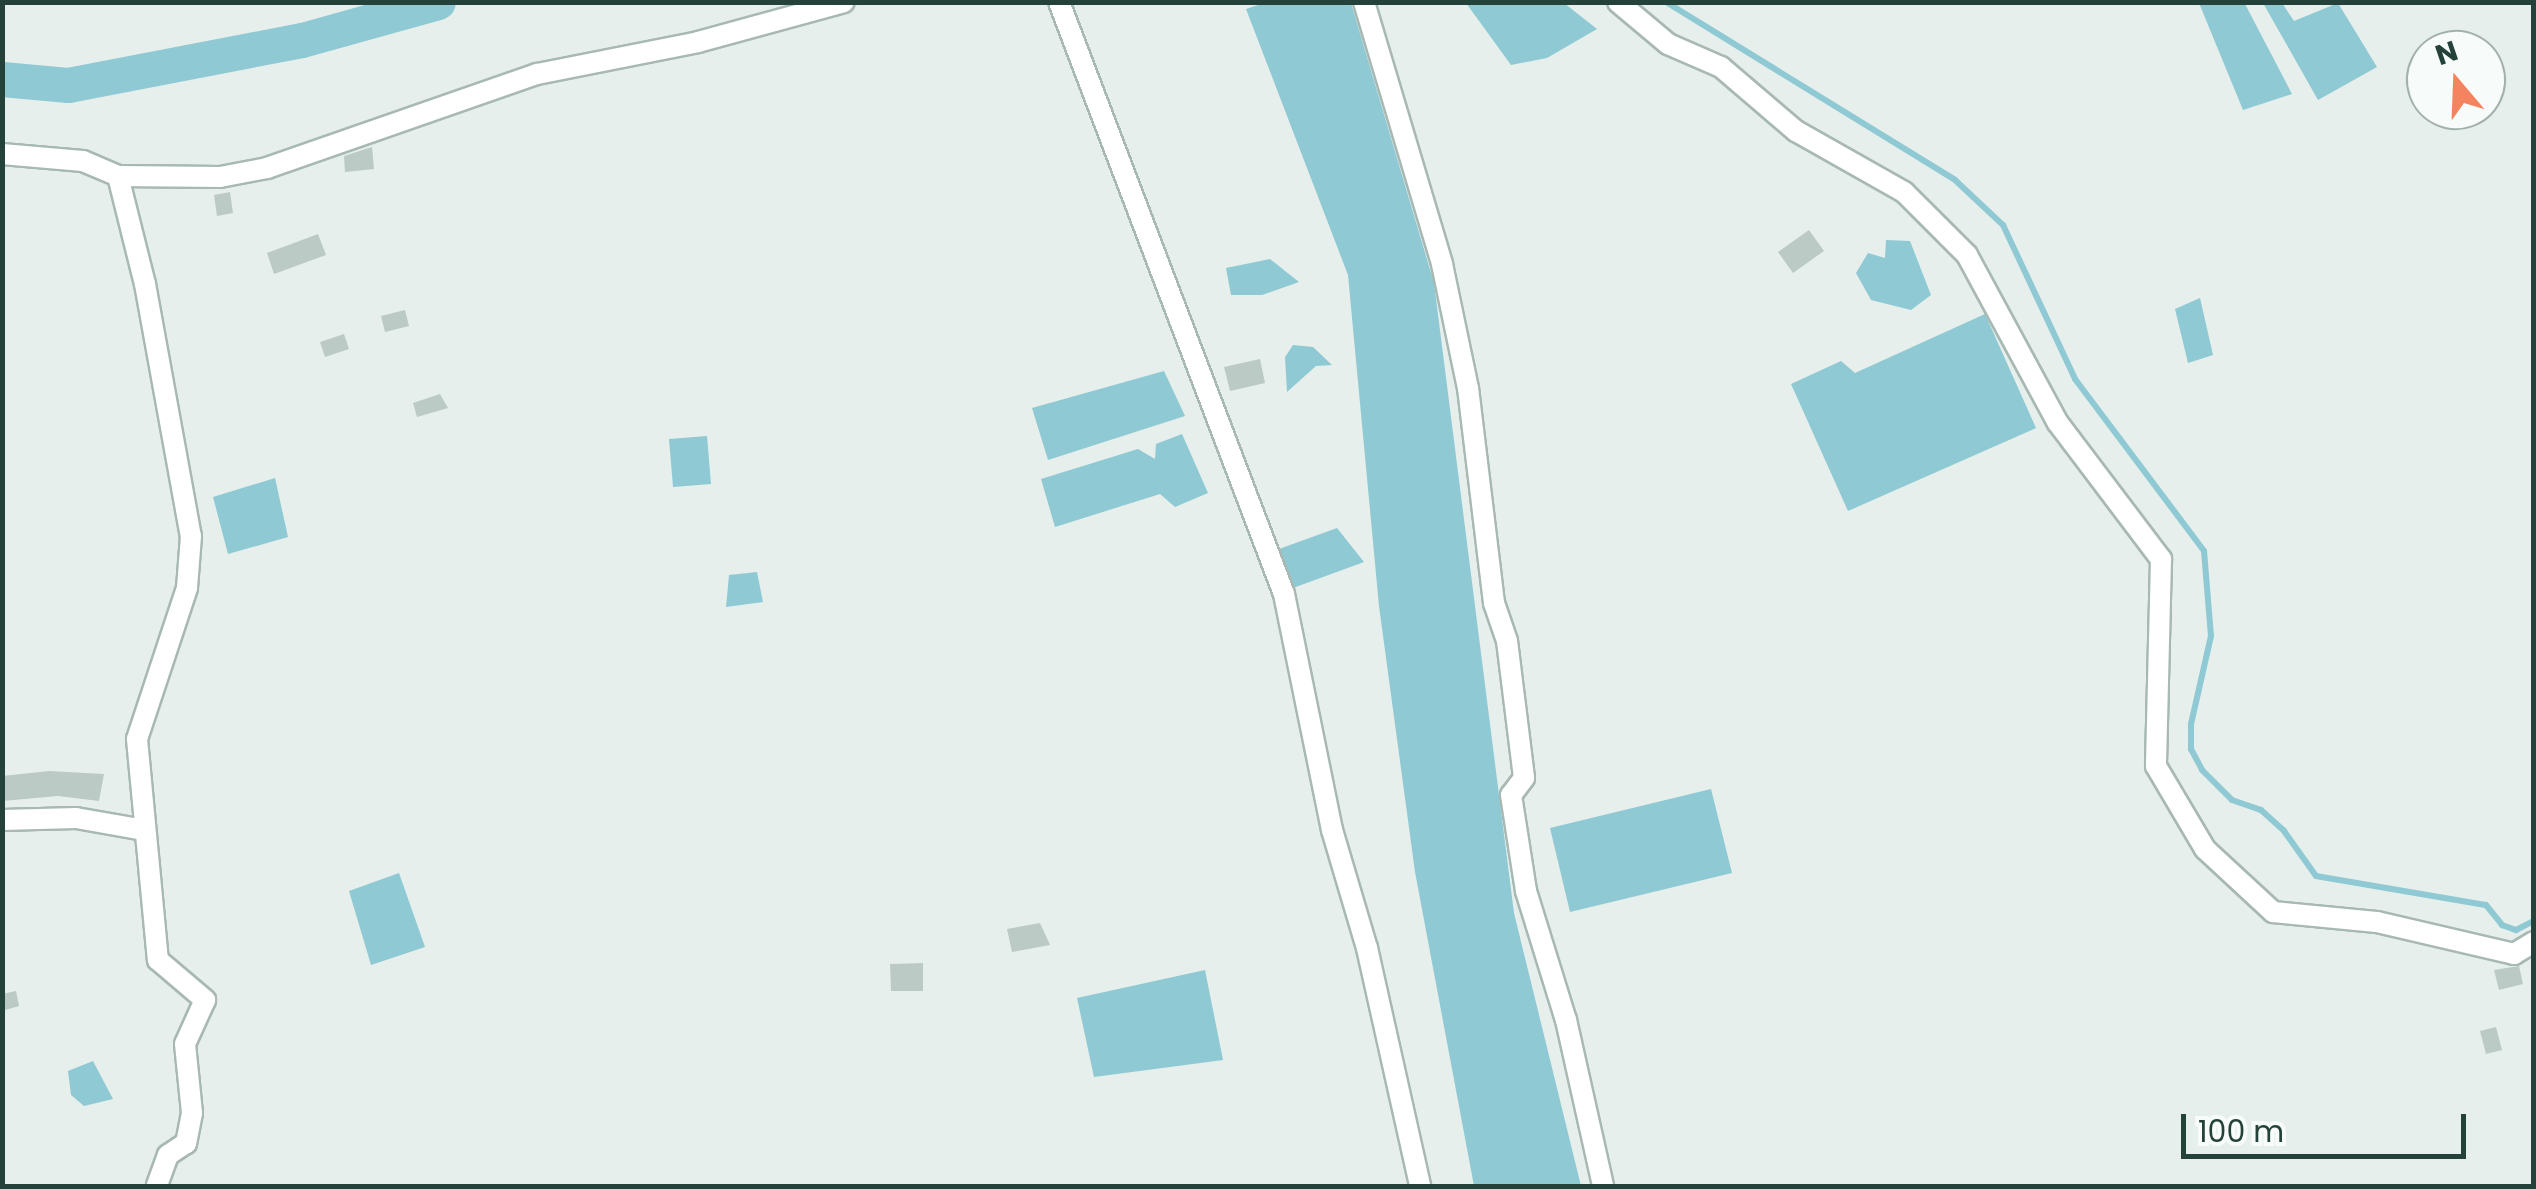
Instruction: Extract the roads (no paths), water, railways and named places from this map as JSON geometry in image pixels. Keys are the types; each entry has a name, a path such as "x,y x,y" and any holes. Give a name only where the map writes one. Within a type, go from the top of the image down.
{"street":[{"path":"2,154 84,161 118,176 220,176 268,168 538,74 698,42 844,2"},
{"path":"1059,2 1284,594 1332,830 1367,948 1420,1186"},
{"path":"1364,2 1442,264 1468,388 1524,778 1512,795 1526,891 1566,1020 1603,1186"},
{"path":"1618,2 1668,44 1721,68 1796,131 1904,192 1967,255 2058,422 2162,559 2156,766 2205,849 2273,912 2376,922 2514,954 2534,942"},
{"path":"118,176 145,284 191,536 187,588 137,739 158,960 205,1000 185,1044 192,1113 186,1143 168,1155 158,1186"},
{"path":"2,820 76,818 145,830"}],"water":[{"path":"1264,3 1351,3 1434,283 1514,913 1581,1186 1474,1186 1415,872 1379,606 1348,275 1246,9"},
{"path":"1466,3 1564,3 1597,29 1547,58 1511,65"},
{"path":"2199,3 2245,4 2292,94 2243,110"},
{"path":"2263,3 2282,3 2294,21 2338,3 2377,67 2318,100"},
{"path":"1886,240 1910,241 1931,295 1911,310 1871,300 1856,273 1868,253 1885,258"},
{"path":"1270,259 1299,282 1262,295 1231,295 1226,268"},
{"path":"2200,298 2213,355 2188,363 2175,309"},
{"path":"1985,314 2036,428 1848,511 1791,384 1841,361 1855,373"},
{"path":"1293,345 1313,347 1332,365 1316,366 1287,392 1285,357"},
{"path":"1164,371 1185,416 1048,460 1032,408"},
{"path":"1182,434 1208,493 1175,507 1160,494 1055,527 1041,479 1138,449 1155,459 1156,444"},
{"path":"707,436 711,484 673,487 669,439"},
{"path":"275,478 288,537 228,554 213,497"},
{"path":"1337,528 1364,562 1293,588 1279,549"},
{"path":"757,572 763,602 726,607 729,575"},
{"path":"1711,789 1732,873 1570,912 1550,828"},
{"path":"399,873 425,947 371,965 349,891"},
{"path":"1205,970 1223,1060 1094,1077 1077,998"},
{"path":"93,1061 113,1099 84,1106 71,1095 68,1071"}],"waterway":[{"path":"2,79 68,85 302,40 438,2"},
{"path":"1666,2 1955,180 2003,225 2075,379 2204,551 2211,636 2191,724 2191,749 2202,770 2232,800 2261,810 2284,831 2316,876 2486,905 2502,925 2516,930 2534,921"}]}
